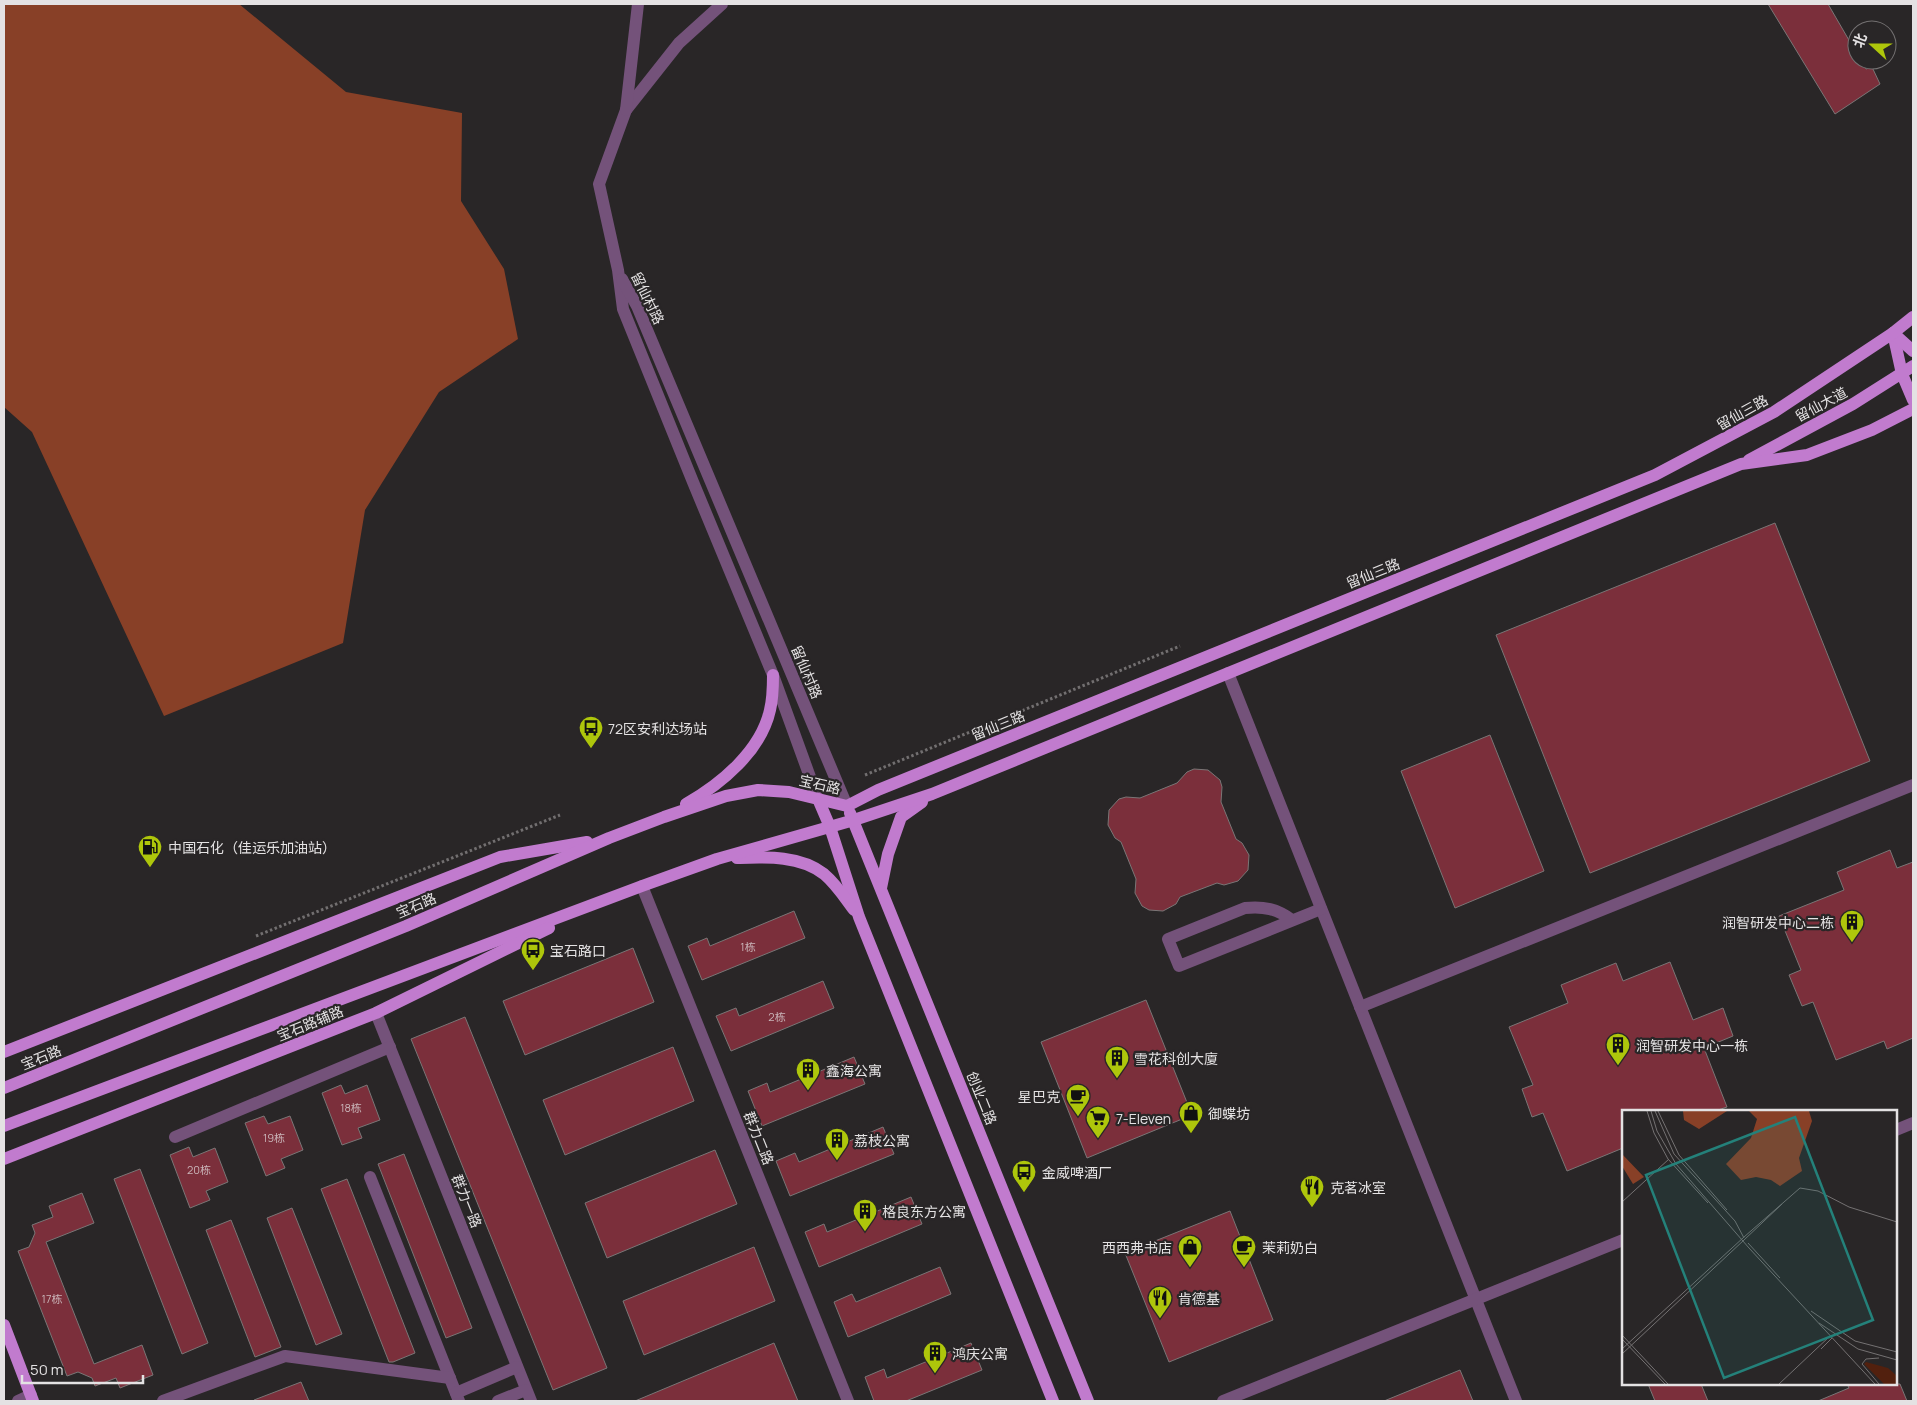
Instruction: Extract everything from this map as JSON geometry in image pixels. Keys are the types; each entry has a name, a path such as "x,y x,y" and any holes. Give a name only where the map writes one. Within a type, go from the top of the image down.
{"main road":[{"path":"1893,333 1913,317"},
{"path":"1893,333 1913,352"},
{"path":"1893,333 1902,374 1913,400"},
{"name":"留仙三路","path":"847,806 878,790 1656,475 1774,412 1893,333"},
{"name":"留仙大道","path":"1740,464 1853,404 1913,366"},
{"path":"4,1126 619,894 717,859 854,820 932,794 1740,464 1808,455 1872,430 1913,409"},
{"path":"664,817 700,796 734,768 757,741 770,711 773,694 773,675"},
{"name":"宝石路","path":"4,1088 406,926 609,838 726,796 758,790 789,792 847,806"},
{"path":"881,888 888,854 901,817 932,794"},
{"path":"818,799 830,827 859,917 1053,1401"},
{"name":"创业二路","path":"847,806 1088,1401"},
{"path":"4,1052 500,857 609,838"},
{"path":"717,859 767,857 789,860 810,866 823,873 859,917"},
{"name":"宝石路辅路","path":"4,1159 376,1013 619,894"},
{"path":"4,1326 32,1398"}],"street":[{"path":"618,270 599,184 626,110 638,4"},
{"path":"626,110 679,43 722,4"},
{"name":"留仙村路","path":"618,270 623,309 692,482 773,675 818,799"},
{"name":"留仙村路","path":"618,270 637,306 847,806"},
{"path":"1228,674 1516,1401"},
{"path":"1360,1007 1913,785"},
{"name":"群力二路","path":"642,886 848,1401"},
{"path":"1292,920 1270,908 1245,908 1168,939 1179,966 1321,909"},
{"name":"群力一路","path":"376,1013 529,1395"},
{"path":"175,1137 390,1047"},
{"path":"1897,1130 1913,1123"},
{"path":"370,1177 458,1397 517,1367"},
{"path":"1223,1401 1622,1240"},
{"path":"163,1401 285,1356 450,1378"},
{"path":"498,1401 529,1395"},
{"path":"18,1401 32,1398"}],"path":[{"path":"865,775 1180,646"},
{"path":"252,937 560,815"}],"shaded area":[{"path":"4,4 239,4 346,92 462,113 461,201 504,269 518,339 439,392 365,510 343,643 164,716 32,432 4,407"}],"building":[{"path":"1768,4 1828,4 1847,37 1847,70 1873,70 1880,84 1835,114"},
{"path":"1775,523 1870,761 1590,873 1496,635"},
{"path":"1490,735 1544,871 1455,908 1401,771"},
{"path":"1194,769 1208,770 1220,780 1222,787 1221,802 1236,839 1242,843 1249,855 1248,870 1238,881 1224,885 1217,883 1180,897 1176,904 1163,911 1149,910 1142,906 1135,893 1136,879 1121,842 1115,838 1108,825 1109,810 1119,799 1126,797 1140,798 1177,783 1187,772"},
{"name":"润智研发中心二栋","path":"1890,850 1897,868 1913,862 1913,1038 1887,1049 1884,1041 1836,1060 1813,1002 1802,1006 1789,975 1801,970 1779,916 1844,890 1837,872"},
{"path":"794,911 805,938 702,980 688,946 707,938 710,946"},
{"path":"633,948 654,1002 525,1055 503,1001"},
{"name":"润智研发中心一栋","path":"1670,962 1693,1020 1723,1008 1733,1036 1704,1048 1727,1107 1718,1110 1622,1110 1622,1148 1567,1171 1543,1113 1532,1117 1522,1089 1533,1085 1509,1027 1568,1003 1561,985 1616,963 1623,981"},
{"path":"823,981 834,1008 731,1051 716,1016 736,1008 739,1016"},
{"name":"雪花科创大廈","path":"1146,1000 1192,1115 1087,1158 1041,1042"},
{"path":"465,1017 607,1368 553,1390 411,1039"},
{"path":"673,1047 694,1101 565,1155 543,1100"},
{"name":"鑫海公寓","path":"854,1057 865,1084 762,1126 748,1091 767,1083 770,1092"},
{"path":"341,1085 345,1094 367,1085 380,1120 358,1128 362,1138 342,1145 322,1093"},
{"path":"264,1116 268,1124 290,1116 303,1150 281,1159 285,1168 266,1176 245,1123"},
{"name":"荔枝公寓","path":"883,1127 894,1154 790,1196 776,1161 795,1153 799,1162"},
{"path":"189,1147 193,1157 215,1148 228,1182 206,1191 210,1200 190,1208 170,1155"},
{"path":"715,1150 737,1204 607,1258 585,1203"},
{"path":"404,1154 472,1328 446,1338 378,1164"},
{"path":"140,1169 208,1343 182,1354 114,1179"},
{"path":"347,1179 415,1353 393,1362 389,1362 321,1189"},
{"path":"82,1193 94,1223 46,1242 94,1364 142,1345 153,1375 120,1388 116,1378 95,1386 92,1378 78,1372 67,1376 18,1251 29,1247 35,1233 32,1225 53,1217 49,1206"},
{"name":"格良东方公寓","path":"911,1197 922,1224 819,1267 805,1232 824,1224 827,1232"},
{"path":"292,1208 342,1334 316,1345 267,1218"},
{"path":"1230,1211 1273,1320 1169,1362 1125,1253"},
{"path":"231,1220 281,1347 255,1357 206,1230"},
{"path":"754,1247 775,1301 644,1355 623,1301"},
{"path":"940,1267 951,1294 848,1337 834,1302 852,1294 856,1302"},
{"path":"774,1343 798,1401 635,1401"},
{"name":"鸿庆公寓","path":"971,1343 982,1370 906,1401 874,1401 865,1377 884,1369 887,1378"},
{"path":"1460,1370 1473,1401 1384,1401"},
{"path":"301,1382 309,1401 254,1401 254,1400"},
{"path":"1900,1384 1907,1401 1818,1401 1849,1388 1848,1385"},
{"path":"1648,1385 1701,1385 1708,1401 1655,1401"}],"place":[{"name":"72区安利达场站","path":"591,749"},
{"name":"中国石化（佳运乐加油站）","path":"150,868"},
{"name":"润智研发中心二栋","path":"1852,943"},
{"name":"宝石路口","path":"533,971"},
{"name":"润智研发中心一栋","path":"1618,1066"},
{"name":"雪花科创大廈","path":"1117,1079"},
{"name":"鑫海公寓","path":"808,1091"},
{"name":"星巴克","path":"1078,1117"},
{"name":"御蝶坊","path":"1191,1134"},
{"name":"7-Eleven","path":"1098,1139"},
{"name":"荔枝公寓","path":"837,1161"},
{"name":"金威啤酒厂","path":"1024,1193"},
{"name":"克茗冰室","path":"1312,1208"},
{"name":"格良东方公寓","path":"865,1232"},
{"name":"西西弗书店","path":"1190,1268"},
{"name":"茉莉奶白","path":"1244,1268"},
{"name":"肯德基","path":"1160,1319"},
{"name":"鸿庆公寓","path":"935,1374"}]}
